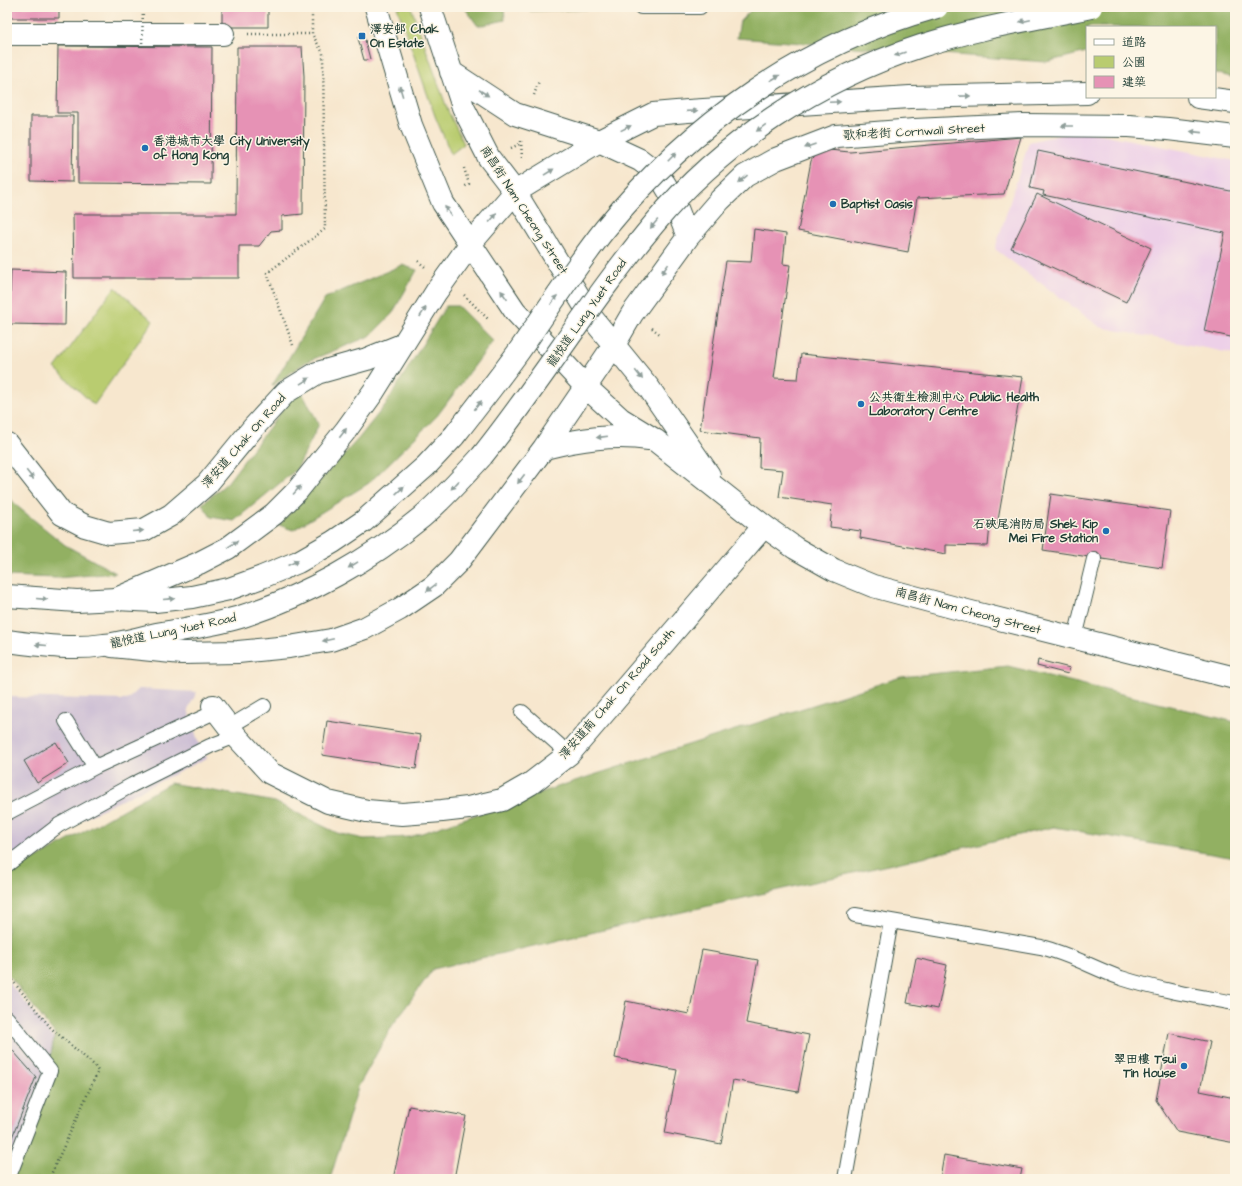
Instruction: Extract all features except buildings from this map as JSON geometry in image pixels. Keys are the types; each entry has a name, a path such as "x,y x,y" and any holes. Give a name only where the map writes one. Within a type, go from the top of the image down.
{"main road":[{"name":"南昌街 Nam Cheong Street","path":"376,7 414,132 443,203 515,311 586,387 621,419 655,440 722,494 795,548 834,570 872,586 1235,678"},
{"name":"南昌街 Nam Cheong Street","path":"430,7 463,107 483,148 516,192 592,318 649,388 722,494"},
{"path":"7,596 77,601 116,599 155,601 192,597 229,589 262,577 298,562 333,542 364,521 426,466 454,436 518,353 605,230 637,193 676,153 720,115 769,81 822,50 869,29 937,7"},
{"name":"龍悅道 Lung Yuet Road","path":"7,641 76,647 104,645 207,625 242,616 308,589 345,570 389,542 423,516 453,488 482,456 515,415 610,280 655,222 702,174 752,134 785,111 822,89 887,58 962,34 1091,7"},
{"path":"7,34 223,34"},
{"path":"451,72 515,114 599,141 640,160 653,170 673,198 688,237"},
{"path":"116,599 199,563 228,548 274,514 301,486 346,430 374,391 436,292 471,243 516,192 599,141 653,114 910,97 1086,93"},
{"path":"1205,98 1235,102"},
{"name":"歌和老街 Cornwall Street","path":"586,387 614,345 632,314 688,237 720,200 745,176 776,159 836,136 914,130 1023,125 1129,126 1168,129 1235,138"},
{"name":"澤安道 Chak On Road","path":"7,444 62,514 85,526 109,533 144,530 171,515 207,484 253,428 286,392 317,373 367,359 402,345"},
{"name":"龍悅道 Lung Yuet Road","path":"104,645 182,653 238,652 289,647 331,640 365,628 400,609 434,586 458,561 544,448 586,387"},
{"path":"544,448 573,440 610,436 626,436 655,440"},
{"name":"澤安道南 Chak On Road South","path":"224,720 270,773 328,802 367,811 402,814 468,808 502,800 530,784 569,754 764,526"}],"lane":[{"path":"641,7 700,7"},
{"path":"1075,638 1094,559"},
{"path":"7,813 95,767 264,706"},
{"path":"522,712 569,754"},
{"path":"7,865 59,825 132,785 210,746 224,720"},
{"path":"66,721 95,767"},
{"path":"855,915 1063,952 1120,977 1147,986 1235,1003"},
{"path":"845,1179 891,921"},
{"path":"7,1018 50,1071 8,1179"}],"path":[{"path":"142,47 143,7"},
{"path":"293,345 267,273 325,229 323,53 312,34 312,7"},
{"path":"223,34 312,34"},
{"path":"533,100 539,81"},
{"path":"520,144 522,160"},
{"path":"460,190 469,184 464,168 470,165"},
{"path":"418,261 427,268"},
{"path":"652,328 661,335"},
{"path":"7,498 9,487"}],"shaded area":[{"path":"1081,130 1235,161 1235,354 1100,327 995,249 1029,142"},
{"path":"139,689 197,692 188,709 198,741 207,758 75,823 7,870 7,697 127,700"},
{"path":"7,980 48,1030 75,1072 7,1179"}],"green space":[{"path":"397,7 411,7 448,111 464,144 451,154 435,116"},
{"path":"464,7 504,7 505,20 478,26"},
{"path":"529,7 668,7 530,11"},
{"path":"754,7 1235,7 1235,78 1216,73 1216,26 1086,26 1086,52 1046,62 737,38 740,21"},
{"path":"402,265 417,270 392,314 370,336 306,362 272,386 325,298"},
{"path":"115,287 153,321 94,405 55,368"},
{"path":"446,306 458,306 493,341 437,416 369,483 293,530 279,525 359,438 386,404"},
{"path":"302,393 319,424 297,469 234,521 211,517 202,504 227,483 293,396"},
{"path":"7,495 18,507 65,545 116,573 56,578 7,576"},
{"path":"1008,666 1235,722 1235,858 1054,827 433,969 392,1026 358,1087 330,1179 8,1179 44,1086 55,1034 7,973 7,875 170,783 275,802 337,833 364,839 410,837 578,780 901,677"}],"place":[{"name":"澤安邨 Chak On Estate","path":"362,36"},
{"name":"香港城市大學 City University of Hong Kong","path":"145,148"},
{"name":"Baptist Oasis","path":"833,204"},
{"name":"公共衛生檢測中心 Public Health Laboratory Centre","path":"861,404"},
{"name":"石硤尾消防局 Shek Kip Mei Fire Station","path":"1106,531"},
{"name":"翠田樓 Tsui Tin House","path":"1184,1066"}]}
